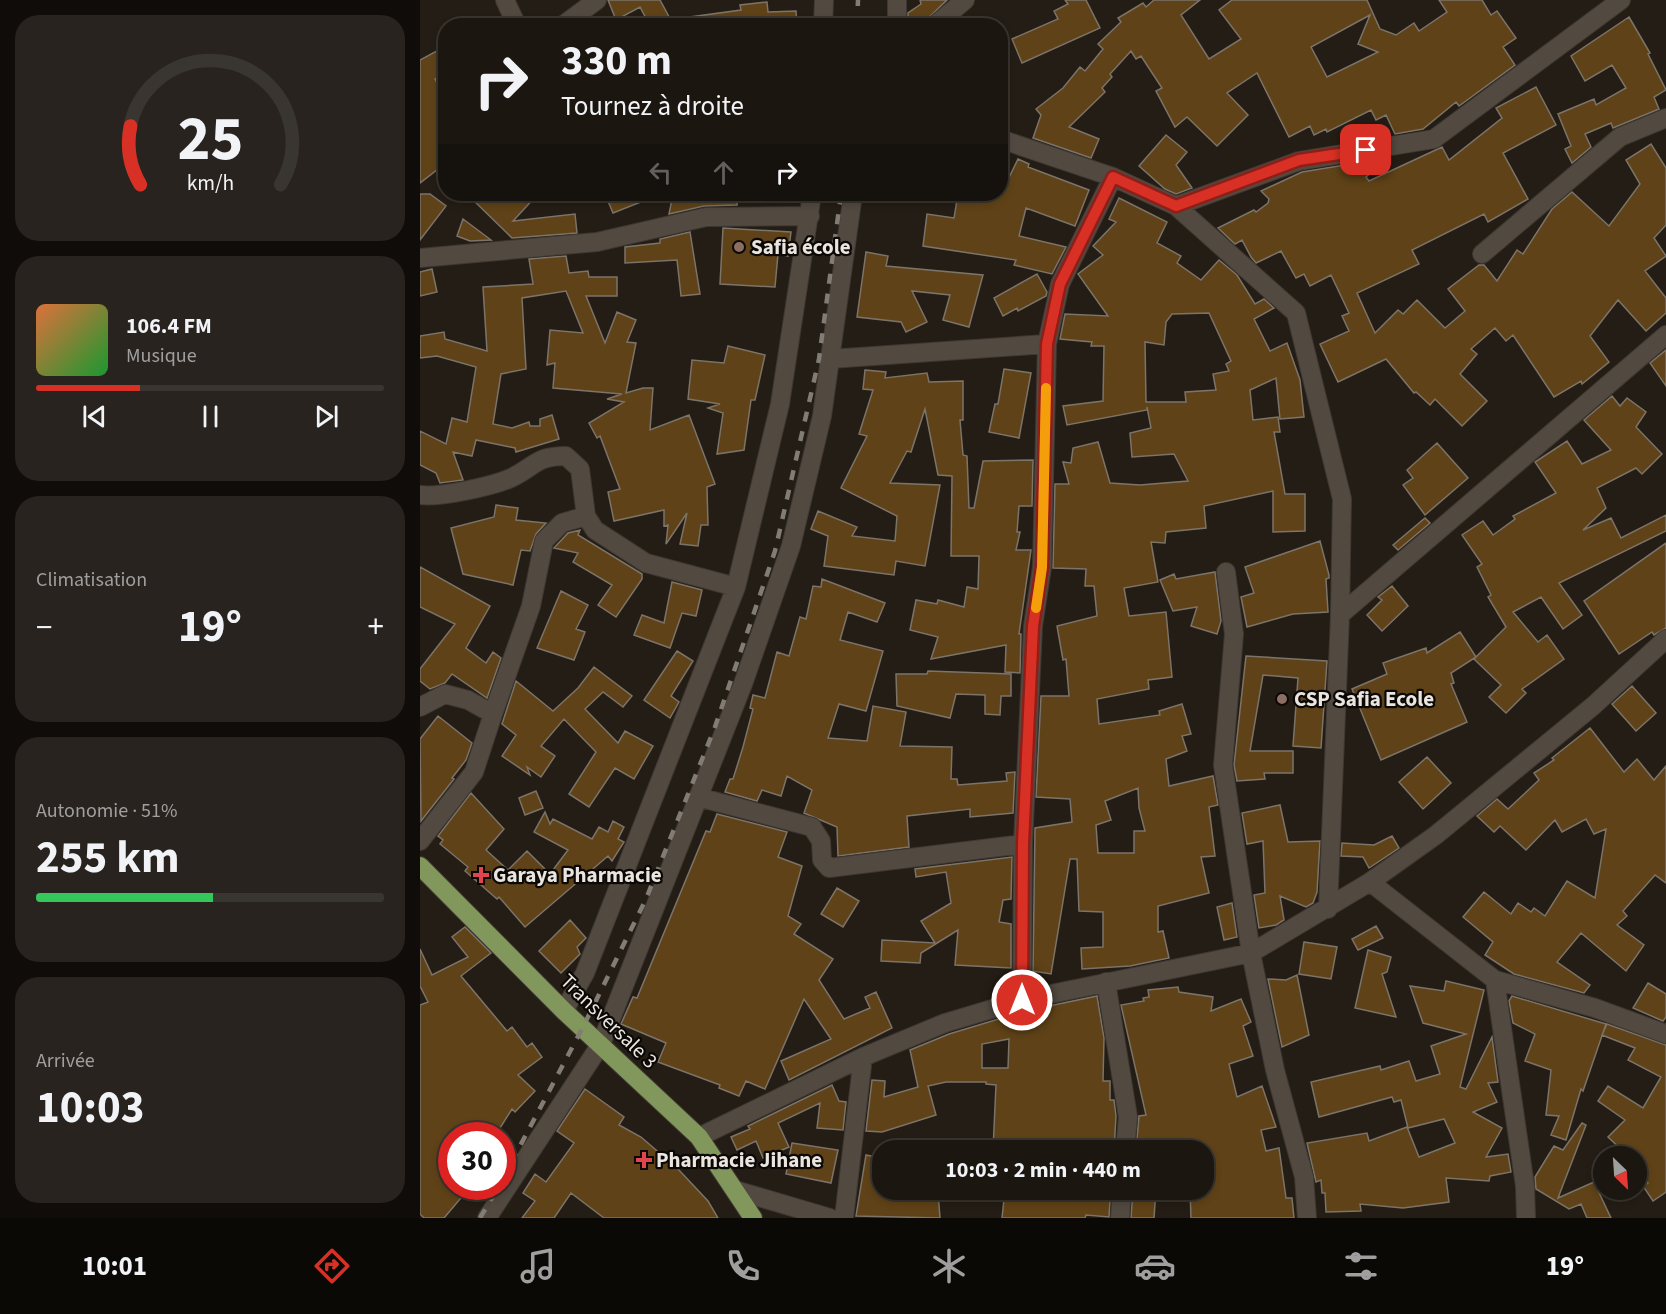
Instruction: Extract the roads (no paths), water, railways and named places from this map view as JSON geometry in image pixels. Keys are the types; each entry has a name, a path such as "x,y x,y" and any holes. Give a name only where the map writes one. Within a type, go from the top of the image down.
{"main road":[{"name":"Transversale 3","path":"420,867 564,1011 699,1137 753,1218"}],"street":[{"path":"505,0 513,18"},
{"path":"573,18 597,0"},
{"path":"823,18 824,0"},
{"path":"897,0 897,18"},
{"path":"944,18 965,0"},
{"path":"1176,206 1299,160 1434,139 1621,0"},
{"path":"1482,254 1620,136 1666,118"},
{"path":"1008,143 1113,177 1176,206 1296,314 1342,499 1340,615 1328,909"},
{"path":"1022,1000 1023,844 1033,626 1042,567 1047,344 1060,284 1113,177"},
{"path":"564,1011 585,973 736,587 780,404 811,201"},
{"path":"487,1218 601,1044 743,684 791,546 822,416 852,201"},
{"path":"420,258 597,242 706,217 810,216"},
{"path":"1340,615 1666,335"},
{"path":"830,360 1047,344"},
{"path":"420,495 434,497 511,478 547,456 567,456 580,469 586,516 595,530 646,563 736,587"},
{"path":"420,841 474,772 531,606 544,541 561,523 586,516"},
{"path":"1226,572 1234,634 1222,765 1251,953 1275,1070 1304,1177 1307,1218"},
{"path":"699,1137 863,1057 945,1023 1022,1000 1251,953 1370,882 1446,827 1593,706 1666,639"},
{"path":"420,707 445,694 468,700 493,714"},
{"path":"698,797 812,827 822,841 822,860 829,868 1023,844"},
{"path":"1370,882 1495,980 1595,1008 1666,1034"},
{"path":"1495,980 1525,1186 1526,1218"},
{"path":"1106,982 1128,1117 1126,1140"},
{"path":"844,1218 863,1057"},
{"path":"735,1190 830,1218"},
{"path":"1120,1218 1121,1200"}],"railway":[{"path":"857,18 858,0"},
{"path":"516,1154 583,1027 646,899 715,727 775,551 819,359 840,201"},
{"path":"480,1218 491,1200"}],"place":[{"name":"Safia école","path":"739,247"},
{"name":"CSP Safia Ecole","path":"1282,699"},
{"name":"Garaya Pharmacie","path":"481,875"},
{"name":"Pharmacie Jihane","path":"644,1160"}]}
